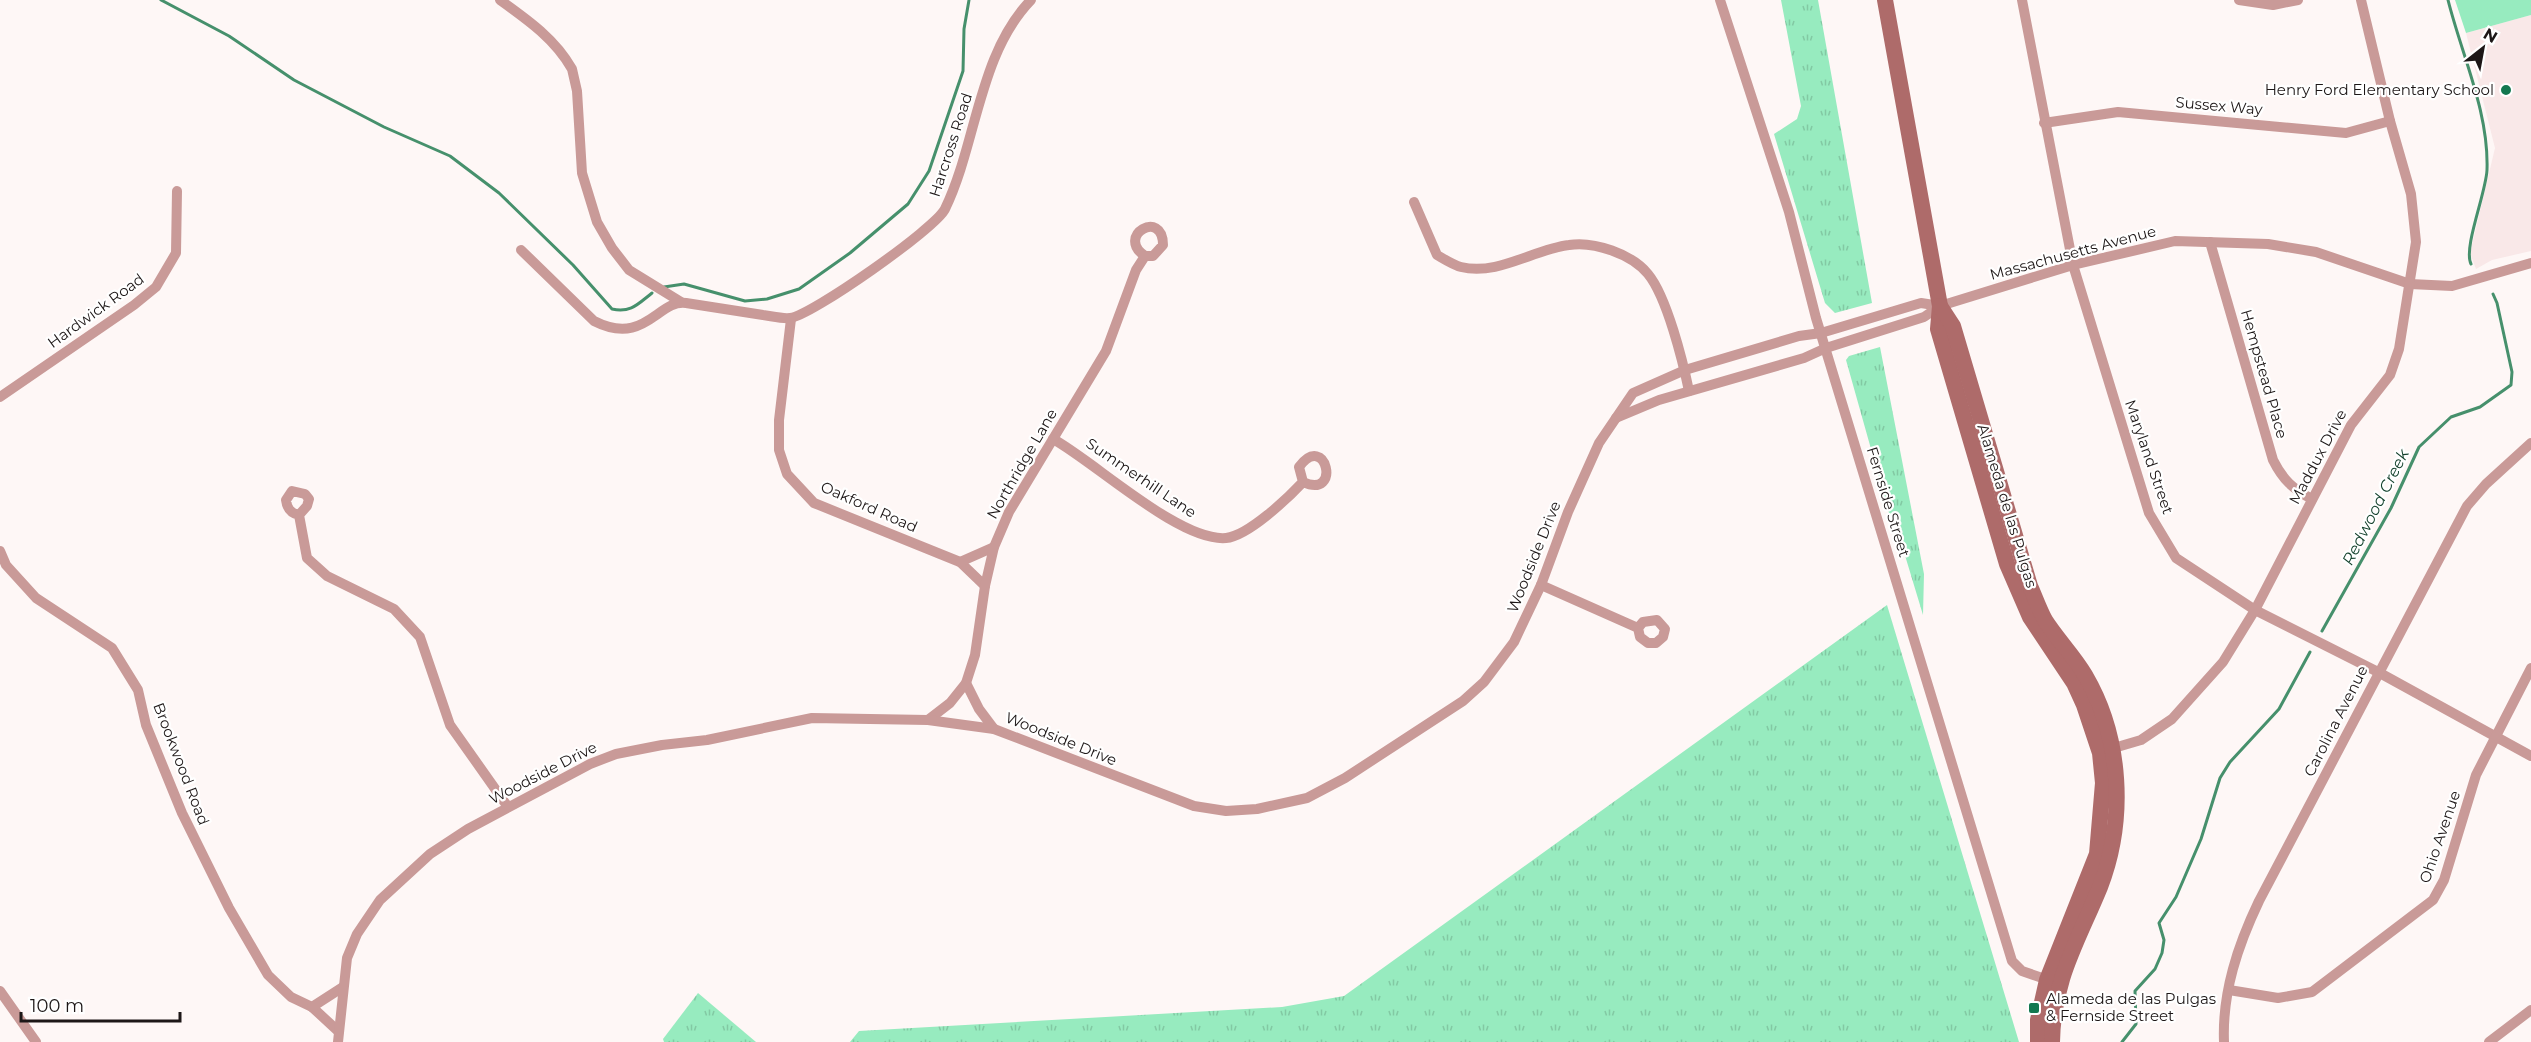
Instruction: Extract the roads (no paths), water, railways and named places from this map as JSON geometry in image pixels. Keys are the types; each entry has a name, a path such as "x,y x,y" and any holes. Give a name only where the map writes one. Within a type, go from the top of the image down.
{"main road":[{"name":"Alameda de las Pulgas","path":"1885,0 1940,306 1938,329 2007,564 2030,617 2074,683 2106,750 2117,783 2114,839 2106,870 2052,982 2038,1020 2038,1042"},
{"name":"Alameda de las Pulgas","path":"2052,982 2052,1042"}],"street":[{"path":"500,0 545,33 563,53 572,69 586,191 597,222 612,248 629,270 681,303 791,319"},
{"name":"Harcross Road","path":"791,319 875,270 945,211 995,58 1018,14 1031,0"},
{"name":"Fernside Street","path":"1720,0 1789,212 1821,333 2012,961 2022,972 2052,982"},
{"name":"Maryland Street","path":"2022,0 2073,265 2149,513 2176,558 2255,610 2378,672 2531,756"},
{"path":"2239,0 2273,5 2298,0"},
{"name":"Maddux Drive","path":"2106,750 2142,740 2172,719 2223,662 2255,610 2351,425 2390,375 2399,349 2416,242 2411,194 2390,121 2361,0"},
{"name":"Sussex Way","path":"2044,123 2118,112 2346,133 2390,121"},
{"name":"Hardwick Road","path":"0,398 134,305 156,286 176,253 177,191"},
{"path":"1414,202 1437,255 1461,267 1496,267 1569,245 1599,245 1620,254 1648,274 1661,299 1685,370 1689,391"},
{"name":"Massachusetts Avenue","path":"1826,348 1924,317 1940,306 2073,265 2175,241 2268,244 2316,252 2409,284 2452,286 2531,263"},
{"name":"Hempstead Place","path":"2210,242 2273,460 2280,474 2292,488 2312,499"},
{"path":"521,250 594,321 604,326 628,329 640,326 681,303"},
{"name":"Northridge Lane","path":"928,720 950,703 966,683 975,655 985,586 994,547 1009,512 1106,351 1136,270 1145,256"},
{"name":"Massachusetts Avenue","path":"1821,333 1921,303 1940,306"},
{"name":"Oakford Road","path":"791,319 779,420 780,450 787,474 814,503 960,562 985,586"},
{"name":"Woodside Drive","path":"338,1036 347,958 357,934 380,900 430,854 508,807 590,764 616,754 662,745 707,740 812,718 928,720 994,729 1194,806 1226,811 1246,810 1307,798 1345,778 1463,701 1484,682 1514,642 1541,585 1584,474 1614,418 1633,393 1685,370 1798,336 1821,333"},
{"path":"1614,418 1659,400 1804,358 1826,348"},
{"name":"Summerhill Lane","path":"1053,439 1180,526 1205,536 1227,538 1251,526 1283,503 1303,482"},
{"name":"Carolina Avenue","path":"2224,1042 2224,1022 2238,945 2259,901 2467,506 2486,484 2531,443"},
{"path":"299,514 307,558 327,576 394,609 420,637 450,725 508,807"},
{"path":"960,562 994,547"},
{"name":"Brookwood Road","path":"0,551 6,565 36,598 112,648 138,690 146,725 182,813 229,908 268,975 291,997 312,1006 338,1036"},
{"path":"1541,585 1638,628"},
{"name":"Ohio Avenue","path":"2229,990 2278,998 2312,992 2433,900 2444,880 2476,775 2531,668"},
{"path":"966,683 979,709 994,729"},
{"path":"312,1006 343,987"},
{"path":"0,991 36,1042"},
{"path":"2489,1042 2531,1010"}],"waterway":[{"path":"161,0 229,36 294,80 384,127 450,156 499,193 573,265 612,309 629,309 652,293"},
{"path":"664,287 684,284 745,301 767,299 799,289 850,253 908,204 929,171 963,71 964,29 969,0"},
{"name":"Redwood Creek","path":"2448,0 2474,84 2484,127 2486,148 2486,180 2472,233 2469,256 2471,264"},
{"name":"Redwood Creek","path":"2322,631 2391,508 2419,447 2451,417 2480,407 2511,385 2512,372 2493,294"},
{"name":"Redwood Creek","path":"2122,1042 2136,1024 2135,991 2155,969 2162,953 2164,940 2159,923 2176,897 2201,839 2220,778 2230,762 2279,709 2310,652"}],"place":[{"name":"Henry Ford Elementary School","path":"2506,90"},
{"name":"Alameda de las Pulgas & Fernside Street","path":"2034,1008"}]}
